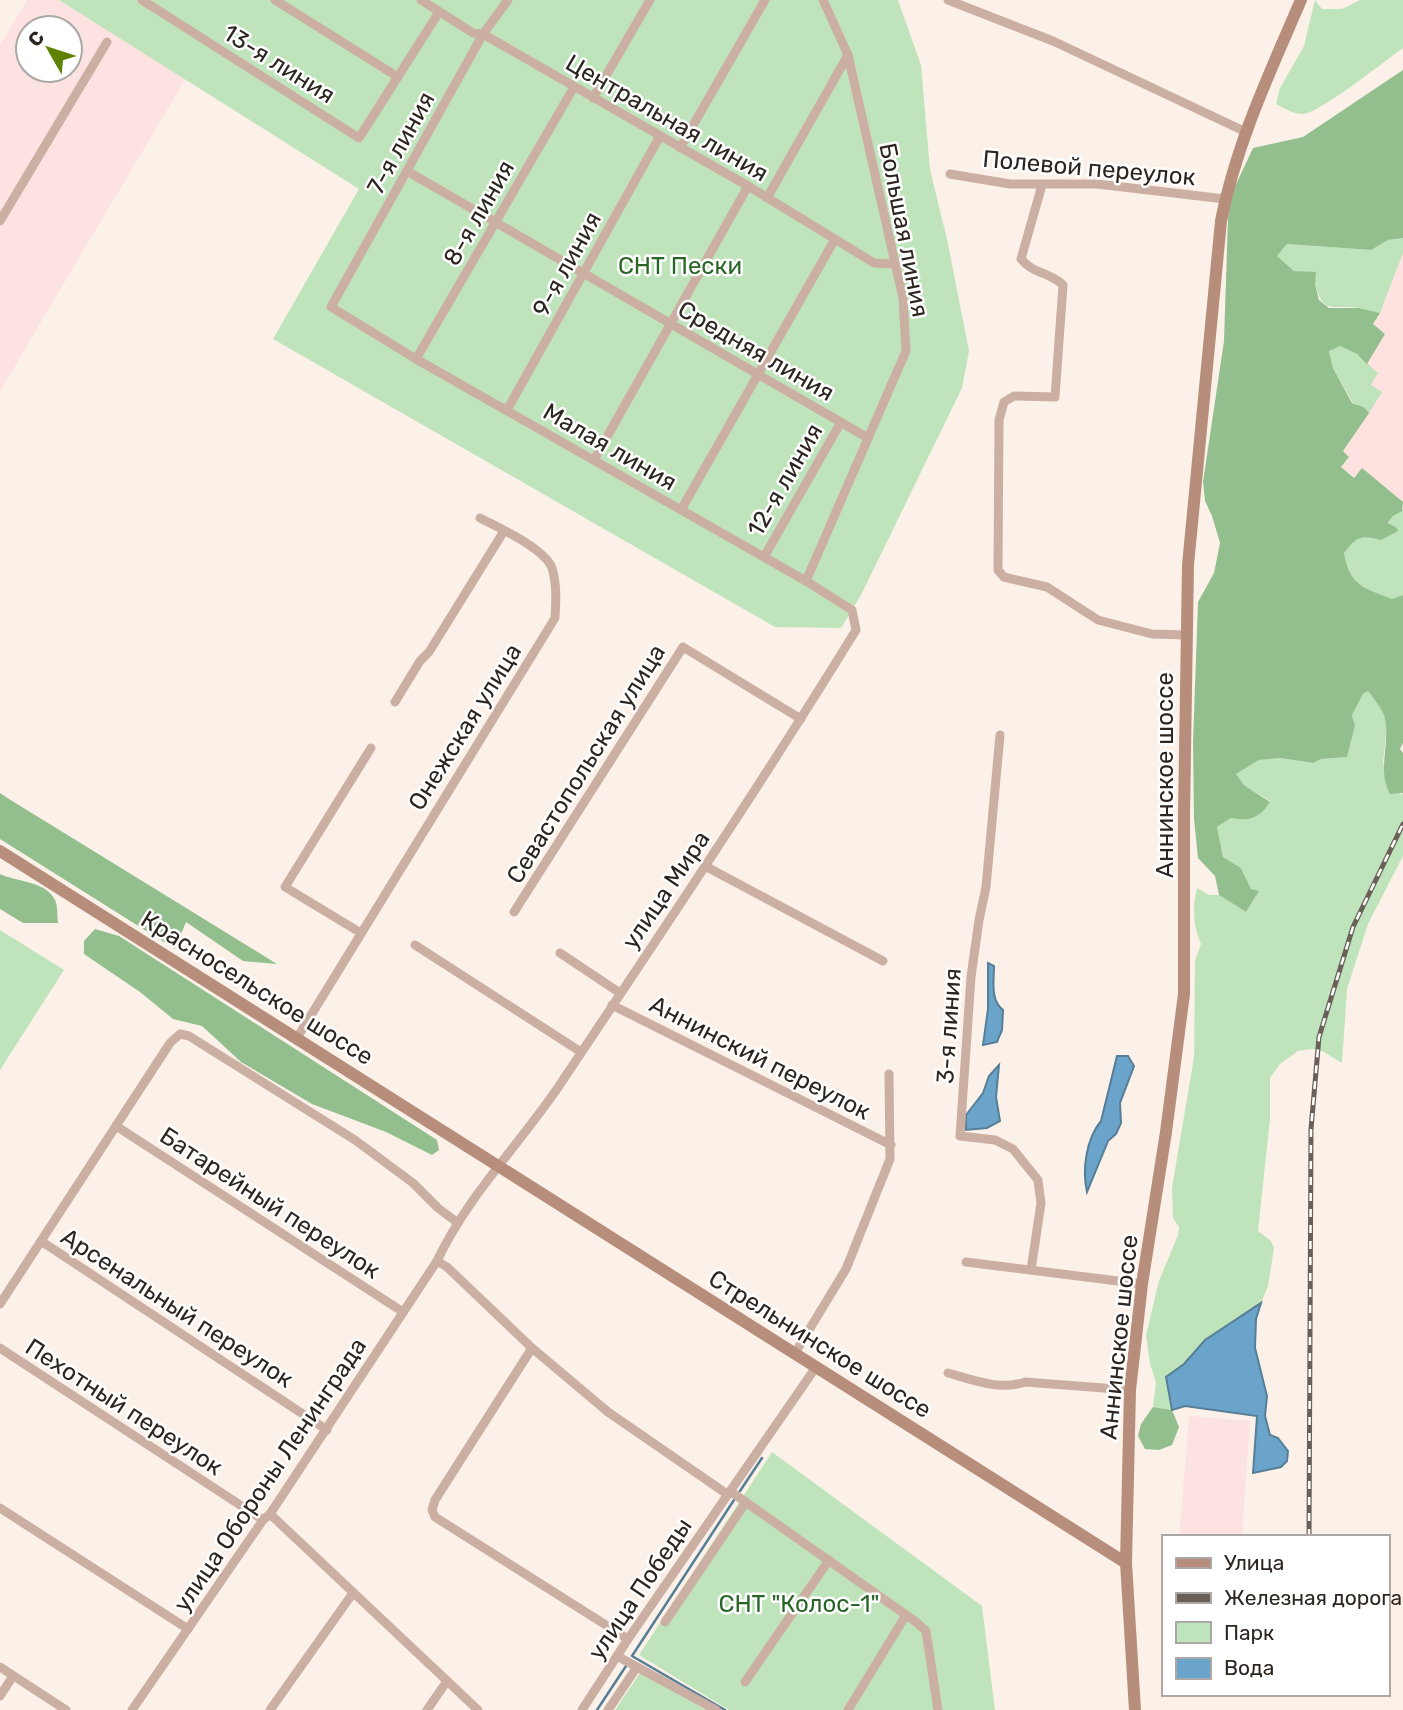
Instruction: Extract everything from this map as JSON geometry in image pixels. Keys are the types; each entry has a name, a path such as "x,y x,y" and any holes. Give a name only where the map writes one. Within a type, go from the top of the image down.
{"main road":[{"name":"Аннинское шоссе","path":"1135,1710 1126,1563 1130,1390 1142,1284 1184,994 1188,565 1221,221 1228,183 1246,132 1301,0"},
{"name":"Красносельское шоссе","path":"0,851 495,1162"},
{"name":"Стрельнинское шоссе","path":"495,1162 1126,1563"}],"street":[{"name":"13-я линия","path":"142,0 359,138 398,77"},
{"path":"275,0 398,77 439,12"},
{"name":"Центральная линия","path":"421,0 473,33 483,34 748,186 874,263 895,264"},
{"name":"7-я линия","path":"331,307 483,34 508,0"},
{"path":"593,98 650,0"},
{"path":"680,148 765,0"},
{"name":"Большая линия","path":"806,581 906,351 903,298 848,55 823,0"},
{"path":"948,0 1053,41 1246,132"},
{"path":"0,221 107,42"},
{"path":"767,198 848,55"},
{"name":"8-я линия","path":"416,359 574,87"},
{"name":"9-я линия","path":"507,410 660,136"},
{"name":"Средняя линия","path":"407,171 868,438"},
{"name":"Полевой переулок","path":"950,174 1010,184 1097,184 1225,199"},
{"path":"1042,185 1021,259 1028,267 1057,279 1063,285 1055,397 1014,396 1004,402 999,420 998,570 1004,577 1047,587 1098,620 1152,634 1187,635"},
{"path":"594,460 748,186"},
{"path":"681,510 835,239"},
{"name":"Малая линия","path":"331,307 416,359 806,581 852,610 856,630"},
{"name":"12-я линия","path":"764,557 841,422"},
{"name":"Онежская улица","path":"297,1038 555,618 557,595 551,566 540,553 480,518"},
{"path":"395,702 504,531"},
{"name":"улица Мира","path":"458,1223 495,1162 554,1093 801,719 856,630"},
{"name":"Севастопольская улица","path":"514,912 683,647 801,719"},
{"name":"3-я линия","path":"1000,735 986,887 971,977 960,1136 995,1140 1013,1149 1038,1180 1041,1203 1031,1270"},
{"path":"361,933 285,887 371,748"},
{"path":"705,866 883,961"},
{"path":"415,945 581,1052"},
{"path":"561,953 620,993"},
{"name":"Аннинский переулок","path":"612,1005 891,1145"},
{"path":"0,1304 170,1043 180,1034 189,1036 355,1140 413,1183 458,1223"},
{"path":"794,1353 846,1269 890,1159 889,1074"},
{"name":"Батарейный переулок","path":"116,1126 403,1312"},
{"name":"улица Обороны Ленинграда","path":"132,1710 327,1430 438,1261 458,1223"},
{"name":"Арсенальный переулок","path":"41,1241 327,1430"},
{"path":"438,1261 532,1348 608,1412 746,1502 926,1631 938,1710"},
{"path":"966,1262 1142,1284"},
{"name":"Пехотный переулок","path":"0,1348 266,1517 478,1710"},
{"path":"532,1348 435,1500 432,1510 446,1525 628,1639"},
{"name":"улица Победы","path":"582,1710 816,1367"},
{"path":"948,1373 1010,1387 1025,1382 1130,1390"},
{"path":"665,1622 746,1502"},
{"path":"0,1508 188,1629"},
{"path":"745,1682 829,1560"},
{"path":"270,1710 352,1593"},
{"path":"848,1710 906,1615"},
{"path":"617,1656 716,1710"},
{"path":"0,1667 65,1710"},
{"path":"608,1710 636,1667"},
{"path":"0,1696 13,1676"},
{"path":"426,1710 447,1681"}],"shaded area":[{"path":"27,0 59,0 82,14 19,14"},
{"path":"84,15 186,78 0,391 0,45 14,22 14,84 84,84"},
{"path":"1403,253 1403,502 1362,469 1354,478 1341,467 1349,457 1343,451 1381,392 1370,385 1378,373 1367,364 1385,334 1373,324 1380,313"},
{"path":"1189,1416 1250,1421 1242,1535 1179,1535"}],"green space":[{"name":"СНТ Пески","path":"59,0 898,0 921,65 930,170 969,351 962,388 861,595 841,628 775,627 273,339 359,189"},
{"path":"1315,0 1322,9 1342,9 1360,0 1403,0 1403,48 1322,106 1299,114 1276,104 1280,88 1304,46"},
{"path":"1403,70 1403,238 1388,240 1371,250 1287,244 1277,256 1294,271 1316,272 1315,284 1319,300 1329,308 1359,308 1380,313 1373,324 1385,334 1367,364 1357,354 1340,346 1329,351 1333,368 1352,403 1364,407 1369,413 1343,451 1349,457 1341,467 1354,478 1362,468 1403,502 1402,511 1388,523 1398,531 1381,540 1359,538 1344,553 1350,573 1360,584 1392,599 1403,595 1403,743 1400,749 1403,753 1403,793 1390,794 1386,785 1386,721 1368,691 1363,694 1352,715 1355,726 1347,757 1321,759 1313,763 1280,758 1259,760 1236,774 1244,785 1270,802 1254,818 1231,818 1217,827 1223,857 1241,868 1251,889 1259,891 1246,912 1219,895 1215,876 1198,858 1194,819 1193,742 1198,602 1214,573 1220,543 1205,501 1203,482 1224,341 1228,218 1232,193 1253,148 1303,137"},
{"path":"1403,238 1403,253 1380,313 1326,305 1315,284 1277,256 1287,244 1370,250 1388,240"},
{"path":"1340,346 1357,354 1378,373 1371,385 1382,392 1369,413 1364,407 1353,403 1333,368 1329,350"},
{"path":"1403,509 1403,595 1392,600 1366,589 1354,579 1344,553 1354,540 1388,524 1393,516"},
{"path":"1368,691 1382,709 1387,725 1383,763 1400,795 1403,793 1403,856 1368,924 1347,989 1342,1063 1322,1051 1298,1051 1280,1064 1270,1078 1270,1119 1258,1231 1271,1241 1274,1248 1268,1286 1261,1303 1205,1340 1184,1364 1166,1376 1172,1410 1153,1407 1156,1382 1150,1364 1146,1335 1159,1281 1179,1227 1173,1218 1172,1188 1194,1057 1195,961 1201,944 1194,917 1197,888 1209,895 1219,895 1246,912 1258,892 1251,889 1241,868 1223,857 1217,827 1231,818 1254,817 1263,811 1270,801 1244,785 1236,774 1259,760 1280,758 1312,763 1321,759 1347,757 1355,726 1352,715 1363,694"},
{"path":"0,793 277,964 243,961 186,922 175,949 0,839"},
{"path":"0,874 38,886 51,894 56,902 58,923 23,923 0,909"},
{"path":"95,929 119,936 437,1140 439,1150 432,1155 386,1132 312,1104 241,1062 202,1026 173,1019 140,992 84,954 84,941"},
{"path":"0,930 64,970 0,1070"},
{"path":"1153,1407 1172,1410 1179,1427 1172,1445 1159,1450 1145,1449 1138,1436 1141,1424"},
{"name":"СНТ \"Колос-1\"","path":"772,1452 982,1606 995,1710 729,1710 639,1655"},
{"path":"640,1673 706,1710 615,1710"}],"water":[{"path":"988,963 994,966 994,996 1003,1010 1002,1030 997,1042 983,1045 988,1009"},
{"path":"1117,1056 1128,1056 1134,1066 1120,1103 1121,1123 1116,1134 1108,1141 1087,1192 1086,1155 1101,1121"},
{"path":"999,1065 996,1097 1000,1121 987,1128 966,1130 966,1115 983,1093 989,1076"},
{"path":"1261,1303 1256,1319 1255,1348 1267,1396 1265,1416 1270,1435 1278,1438 1288,1451 1287,1461 1281,1467 1253,1473 1257,1416 1185,1406 1172,1410 1166,1377 1184,1364 1205,1340"}],"waterway":[{"path":"740,1491 762,1458"},
{"path":"725,1710 632,1656 734,1500"},
{"path":"597,1710 626,1666"}],"railway":[{"path":"1309,1535 1311,1129 1319,1037 1353,927 1403,824"}]}
